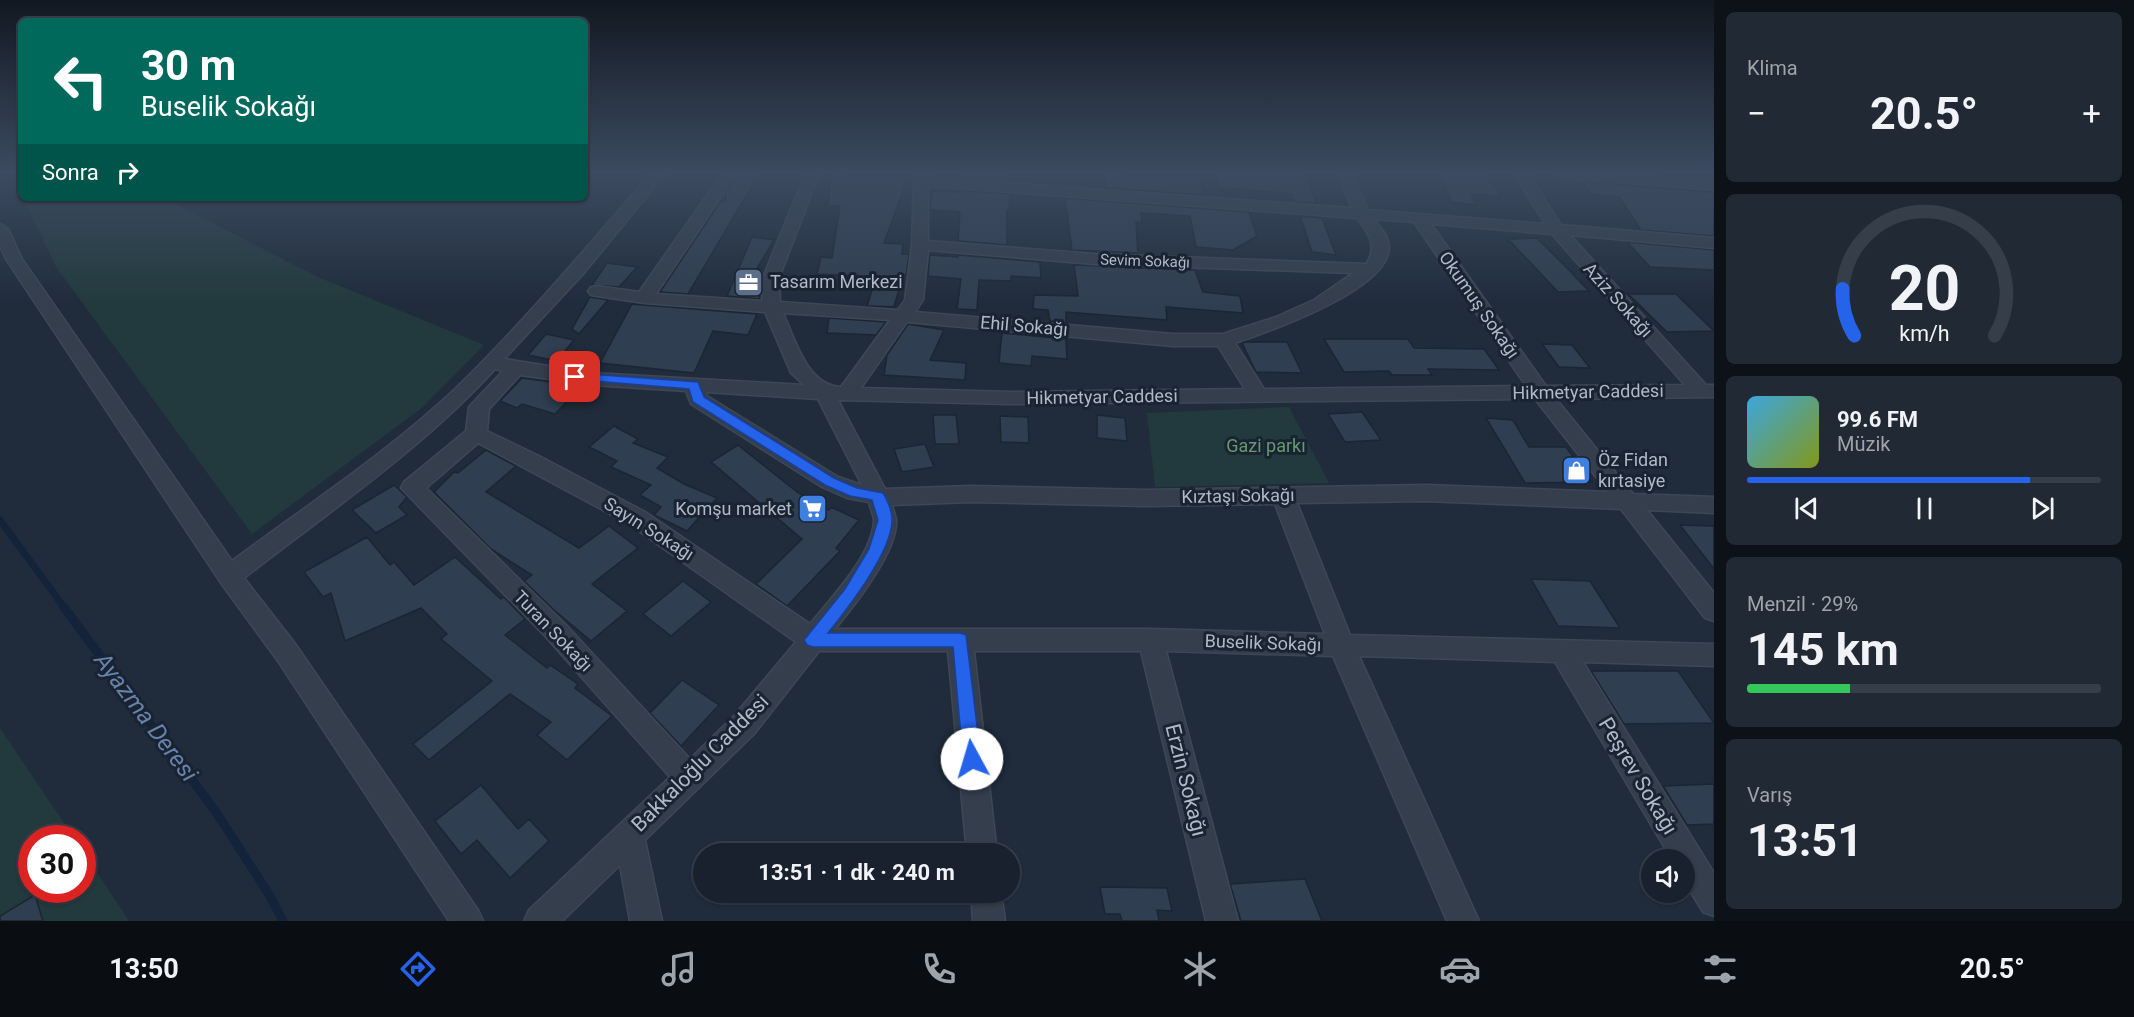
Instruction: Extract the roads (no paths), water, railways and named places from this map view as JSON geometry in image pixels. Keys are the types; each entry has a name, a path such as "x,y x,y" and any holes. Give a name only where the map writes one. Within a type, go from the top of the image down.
{"street":[{"path":"228,576 417,433 461,394 577,270 622,217"},
{"path":"644,298 700,217"},
{"path":"795,217 771,278 771,306 801,373 825,393 878,496"},
{"path":"847,393 914,300 920,217"},
{"path":"1364,217 1377,233 1381,246 1379,257 1371,269"},
{"path":"1404,217 1556,229 1711,245"},
{"name":"Aziz Sokağı","path":"1548,217 1556,229 1707,391"},
{"name":"Okumuş Sokağı","path":"1419,218 1540,393 1714,612"},
{"path":"0,229 14,259 228,576 287,652 467,921"},
{"name":"Sevim Sokağı","path":"920,245 1094,259 1371,269"},
{"name":"Ehil Sokağı","path":"597,291 644,298 903,316 1173,340 1224,340 1282,321 1320,304 1371,269"},
{"path":"1224,340 1258,395"},
{"name":"Hikmetyar Caddesi","path":"492,362 516,368 592,379 825,393 1011,398 1707,391"},
{"path":"476,434 479,407 516,368"},
{"name":"Kıztaşı Sokağı","path":"694,385 698,399 830,482 855,492 878,496 900,498 971,494 1146,498 1426,493 1714,505"},
{"name":"Turan Sokağı","path":"476,434 412,488 556,631 689,778"},
{"name":"Sayın Sokağı","path":"476,434 532,461 637,518 813,640"},
{"path":"1283,495 1342,646 1463,921"},
{"name":"Bakkaloğlu Caddesi","path":"540,921 744,725 813,640 850,593 877,550 885,520 878,496"},
{"name":"Buselik Sokağı","path":"813,640 1151,640 1714,656"},
{"path":"960,640 981,843"},
{"name":"Erzin Sokağı","path":"1151,640 1222,921"},
{"name":"Peşrev Sokağı","path":"1562,651 1714,901"},
{"path":"629,836 646,921"},
{"path":"987,903 989,921"}],"waterway":[{"name":"Ayazma Deresi","path":"0,520 64,607"},
{"name":"Ayazma Deresi","path":"63,606 216,812 270,896 283,921"}],"place":[{"name":"Tasarım Merkezi","path":"749,282"},
{"name":"Öz Fidan kırtasiye","path":"1577,470"},
{"name":"Komşu market","path":"813,509"}],"park label":[{"name":"Gazi parkı","path":"1266,446"}]}
